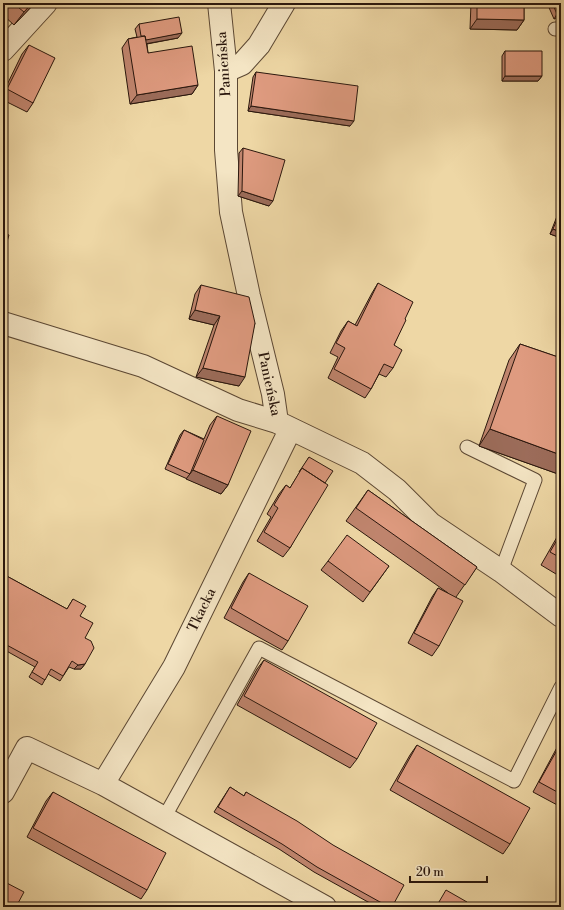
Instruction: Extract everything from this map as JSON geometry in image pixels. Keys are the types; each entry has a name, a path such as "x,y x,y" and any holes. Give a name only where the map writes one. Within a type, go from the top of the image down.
{"street":[{"path":"3,50 46,3"},
{"name":"Panieńska","path":"218,3 226,71 226,150 231,212 249,296 273,394 284,426 362,463 397,490 431,524 502,571 561,616"},
{"path":"226,71 242,64 259,45 284,3"},
{"path":"3,323 143,366 238,410 284,426"},
{"name":"Tkacka","path":"103,784 174,667 284,426"},
{"path":"3,792 27,748 103,784 324,907"}],"lane":[{"path":"467,447 535,480 502,571"},
{"path":"164,818 259,648 514,781 561,688"}],"building":[{"path":"13,3 32,3 24,12"},
{"path":"477,3 524,3 524,20 477,19"},
{"path":"552,3 561,3 561,12 557,14"},
{"path":"179,17 182,33 146,40 145,36 141,36 139,24"},
{"path":"145,36 148,53 192,46 198,85 137,95 128,39"},
{"path":"29,45 55,58 33,103 7,89"},
{"path":"505,51 542,51 542,76 505,76"},
{"path":"256,72 358,86 354,121 251,106"},
{"path":"243,148 285,160 273,201 242,191"},
{"path":"561,210 561,232 553,229"},
{"path":"3,233 9,235 3,255"},
{"path":"378,283 413,302 394,345 402,350 393,368 384,364 371,389 334,369 345,348 336,343 348,321 357,326"},
{"path":"201,285 249,297 255,323 245,377 203,368 220,316 195,310"},
{"path":"520,344 561,358 561,455 490,429"},
{"path":"217,416 251,431 228,485 193,470"},
{"path":"184,430 204,440 190,474 168,464"},
{"path":"309,457 333,471 325,483 302,468 299,472"},
{"path":"302,468 328,485 290,548 264,532 278,508 274,505 286,485 290,488"},
{"path":"368,490 477,567 465,585 356,508"},
{"path":"561,533 561,558 550,552"},
{"path":"347,535 389,566 370,592 328,561"},
{"path":"249,573 308,606 288,641 231,608"},
{"path":"3,574 67,609 73,599 86,606 80,616 93,623 85,638 91,641 94,648 85,664 78,665 72,661 63,676 51,669 45,680 32,672 38,662 3,643"},
{"path":"438,588 463,601 439,646 414,633"},
{"path":"264,660 377,723 357,759 244,696"},
{"path":"3,733 7,735 3,744"},
{"path":"561,743 561,794 539,782"},
{"path":"417,745 530,808 510,844 397,781"},
{"path":"230,787 244,796 246,792 297,821 333,845 404,885 392,907 389,907 317,867 282,844 218,807"},
{"path":"53,792 166,853 147,890 33,828"},
{"path":"3,881 24,892 16,907 3,907"},
{"path":"446,890 467,902 464,907 436,907"}]}
